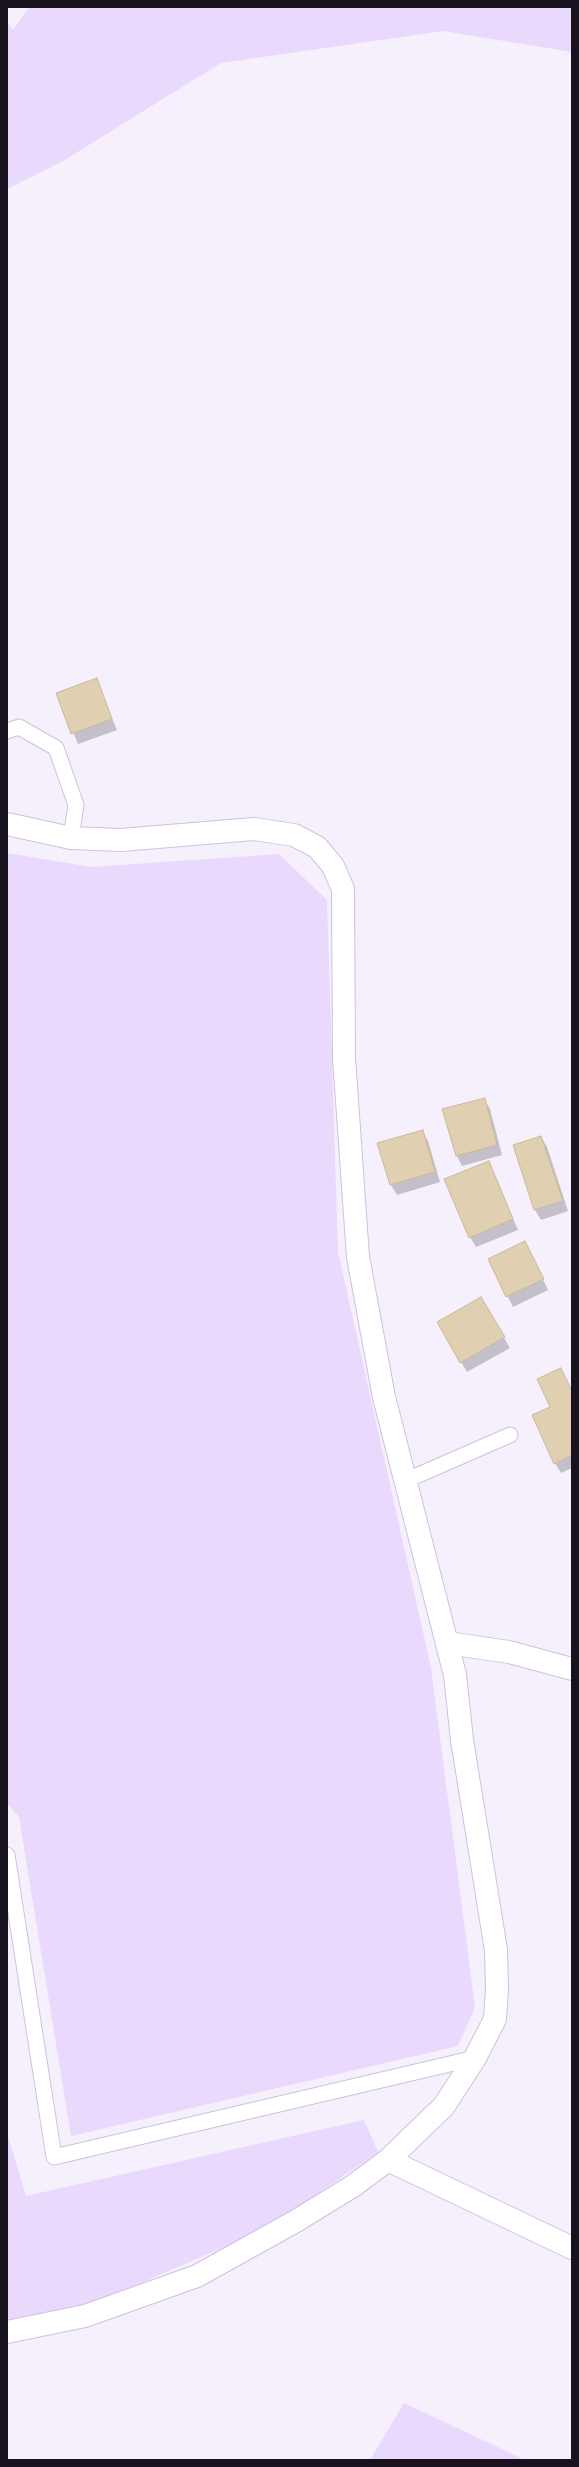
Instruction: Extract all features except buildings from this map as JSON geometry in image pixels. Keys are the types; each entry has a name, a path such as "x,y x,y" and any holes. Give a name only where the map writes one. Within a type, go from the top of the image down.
{"street":[{"path":"7,824 71,838 121,840 254,829 294,835 316,847 333,866 343,889 344,1058 358,1257 384,1397 407,1480 455,1675 462,1740 496,1950 495,2019 475,2058 444,2106 388,2160 353,2186 296,2221 197,2276 85,2316 7,2332"},
{"path":"448,1643 509,1652 572,1669"},
{"path":"388,2160 572,2248"}],"lane":[{"path":"7,731 19,727 56,748 76,804 71,838"},
{"path":"407,1480 510,1435"},
{"path":"7,1855 54,2157 475,2058"}],"shaded area":[{"path":"29,7 572,7 572,52 443,31 221,63 63,161 7,189 7,22 13,30"},
{"path":"7,853 92,867 279,854 327,900 338,1252 431,1668 475,2007 458,2046 71,2136 19,1817 7,1803"},
{"path":"364,2120 378,2152 268,2228 83,2308 7,2320 7,2133 26,2196"},
{"path":"404,2403 525,2460 370,2460"}]}
